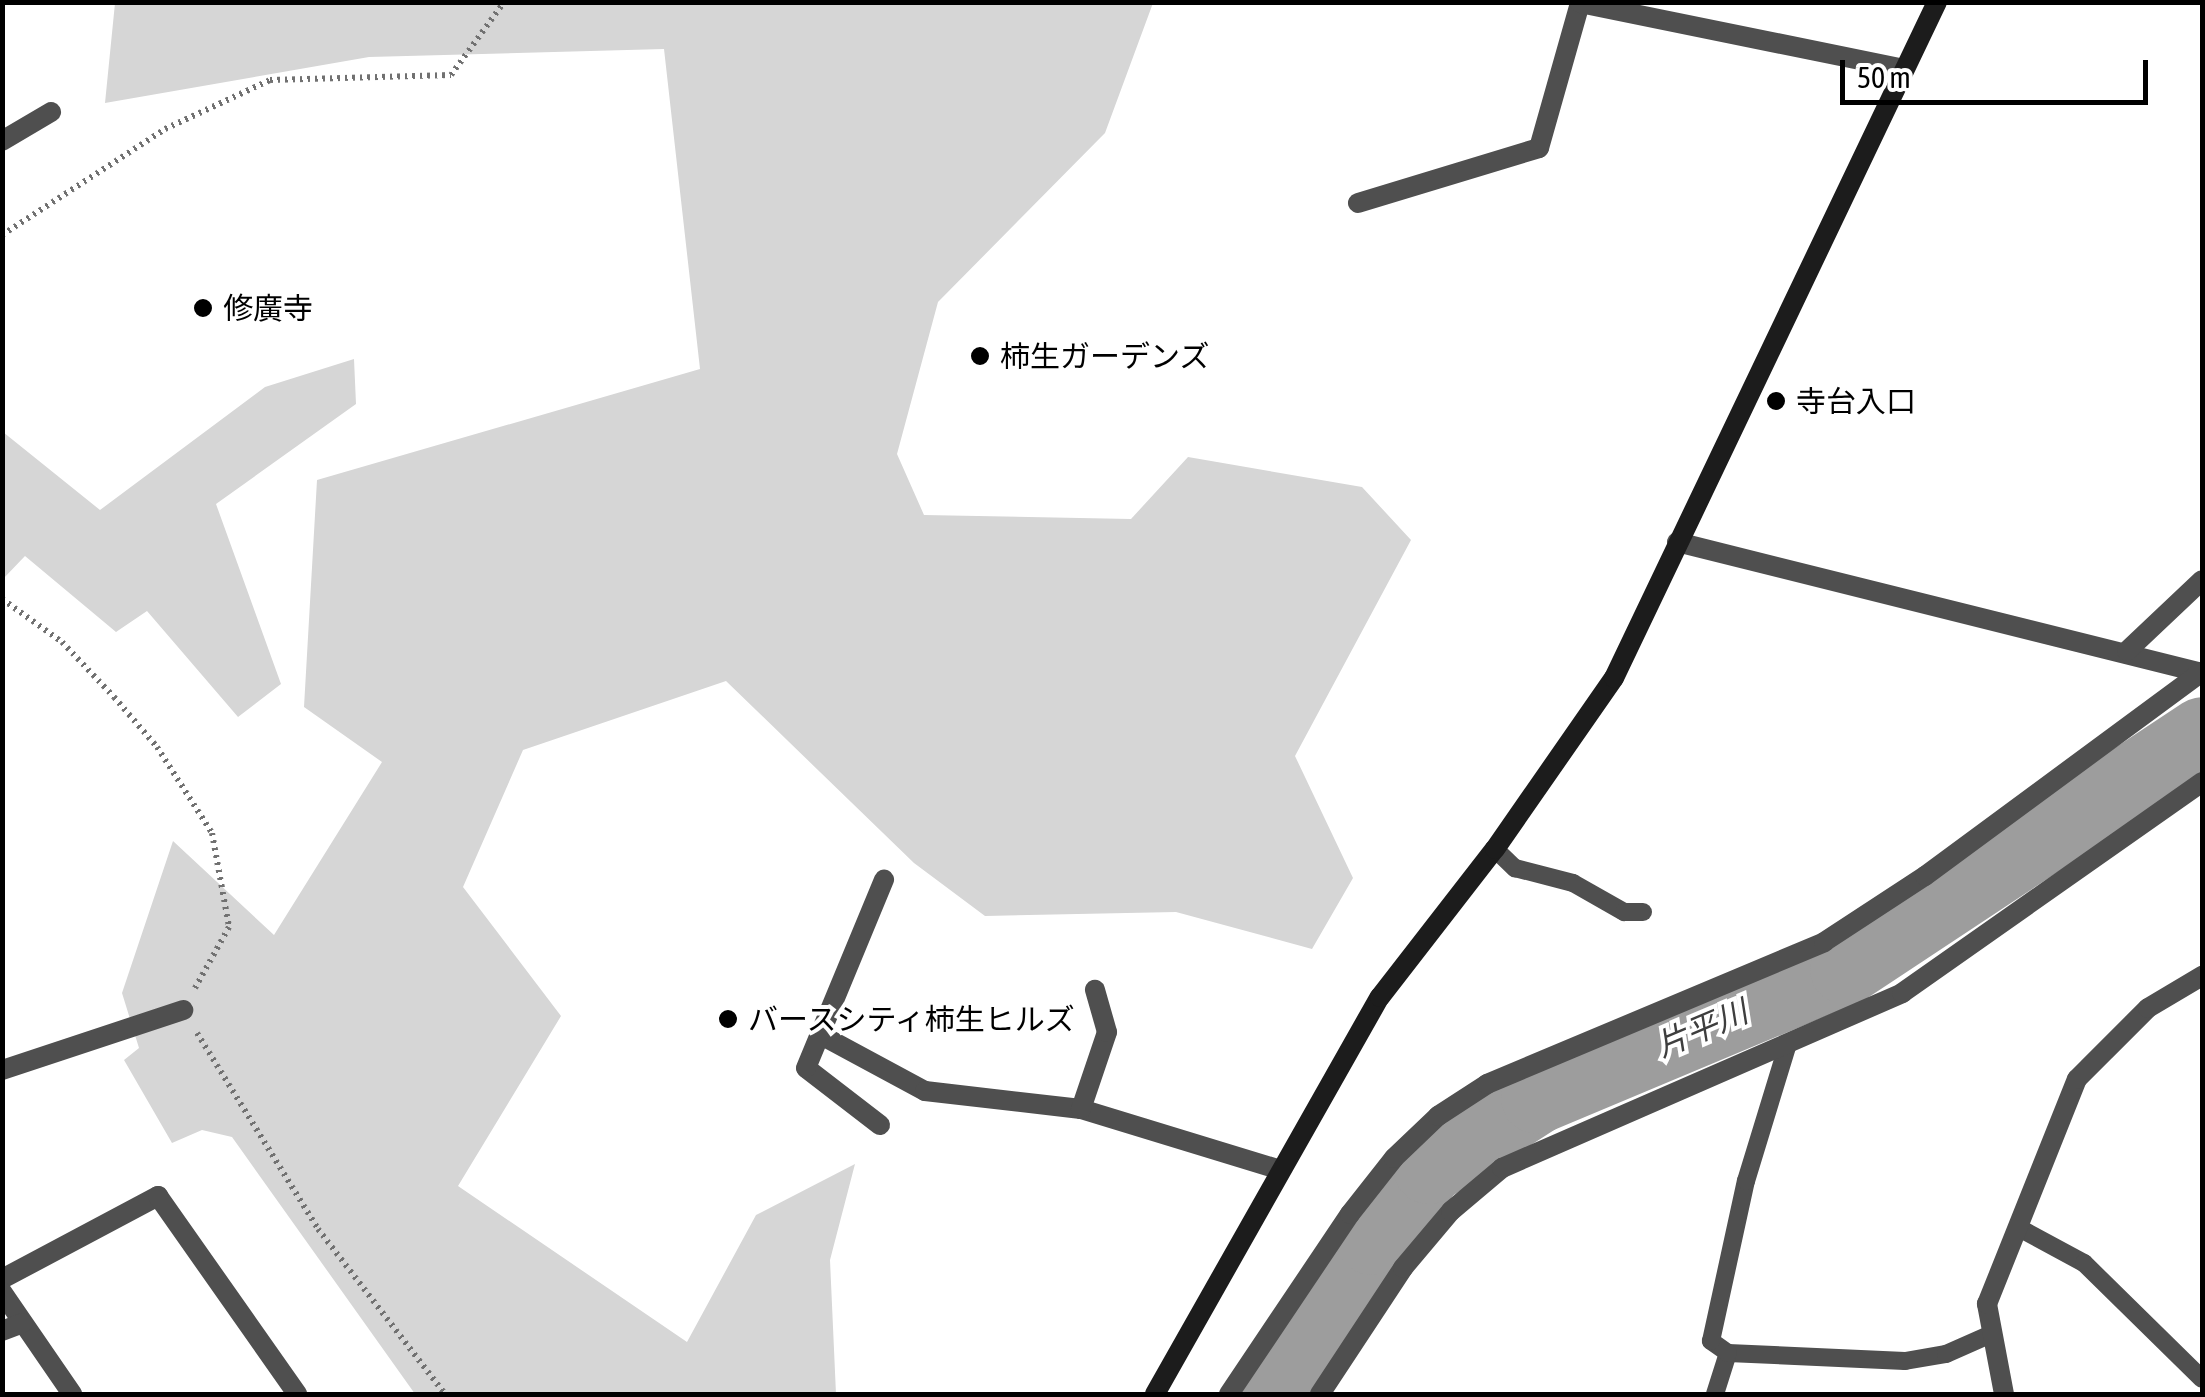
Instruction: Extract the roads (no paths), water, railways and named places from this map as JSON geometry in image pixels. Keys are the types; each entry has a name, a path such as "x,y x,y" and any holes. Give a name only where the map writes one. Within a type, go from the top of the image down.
{"main road":[{"path":"1154,1394 1380,996 1495,849 1595,709 1938,2"}],"street":[{"path":"1358,204 1539,148 1580,3 1904,69"},
{"path":"2,141 52,112"},
{"path":"1677,542 2202,672"},
{"path":"2127,651 2202,580"},
{"path":"1229,1394 1350,1214 1394,1158 1438,1116 1487,1084 1824,942 1926,876 2202,672"},
{"path":"1320,1394 1403,1268 1452,1211 1502,1168 1787,1047 1902,993 2202,782"},
{"path":"880,1125 806,1068 884,880"},
{"path":"2004,1394 1989,1335 1987,1304 2021,1229 2077,1079 2148,1008 2202,976"},
{"path":"1081,1109 1107,1032 1094,990"},
{"path":"2,1070 184,1010"},
{"path":"821,1035 926,1091 1081,1109 1281,1170"},
{"path":"2,1279 158,1196 296,1394"},
{"path":"2,1292 72,1394"},
{"path":"2,1331 23,1323"}],"lane":[{"path":"1495,849 1515,868 1573,883 1624,912 1643,912"},
{"path":"1787,1047 1746,1181 1710,1342 1728,1353 1905,1361 1946,1354 1989,1335"},
{"path":"2021,1229 2084,1263 2202,1379"},
{"path":"1715,1394 1728,1353"}],"waterway":[{"name":"片平川","path":"1273,1394 1372,1239 1429,1168 1537,1098 1846,969 2202,733"}],"place":[{"name":"修廣寺","path":"203,308"},
{"name":"柿生ガーデンズ","path":"980,356"},
{"name":"寺台入口","path":"1776,401"},
{"name":"バースシティ柿生ヒルズ","path":"728,1019"}]}
